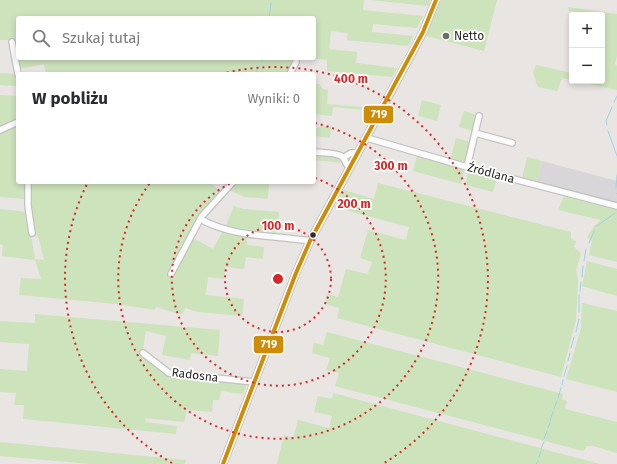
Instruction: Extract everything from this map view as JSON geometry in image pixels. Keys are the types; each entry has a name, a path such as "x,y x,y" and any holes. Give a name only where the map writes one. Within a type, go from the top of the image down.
{"main road":[{"path":"223,464 296,273 310,242 423,32 436,0"}],"street":[{"path":"12,42 18,72"},
{"path":"291,72 296,62"},
{"path":"467,167 479,116"},
{"path":"0,130 16,123"},
{"path":"475,133 512,143"},
{"name":"Źródlana","path":"366,138 467,167 617,206"},
{"path":"316,152 338,155 343,158 346,165 350,167"},
{"path":"343,158 351,153 358,153"},
{"path":"28,184 28,206 32,233"},
{"path":"171,274 200,219 231,184"},
{"path":"200,219 220,229 234,232 310,242"},
{"name":"Radosna","path":"143,353 169,373 254,382"}],"shaded area":[{"path":"542,161 617,181 617,204 536,183"}],"green space":[{"path":"0,0 364,0 363,10 423,16 417,28 373,24 372,32 413,36 408,46 347,40 348,33 331,31 329,49 357,52 356,63 397,68 392,77 327,71 327,60 316,59 316,16 16,16 16,49 13,39 0,40"},
{"path":"370,0 430,0 428,6"},
{"path":"441,0 497,0 484,51 426,36"},
{"path":"568,7 603,12 575,12 569,11"},
{"path":"605,12 617,14 617,56 615,64 617,66 617,90 589,84 605,84"},
{"path":"18,60 293,60 287,72 46,72 44,64 20,69"},
{"path":"536,65 569,72 569,79 562,78 557,91 538,87 533,73"},
{"path":"0,73 16,74 16,86 0,85"},
{"path":"316,84 319,84 323,89 328,90 327,104 375,108 374,111 333,107 332,116 316,114"},
{"path":"0,95 16,96 16,121 0,126"},
{"path":"422,100 441,105 437,121 418,116"},
{"path":"464,111 477,115 473,131 459,127"},
{"path":"16,126 16,184 25,184 26,199 0,197 0,132"},
{"path":"322,126 331,127 330,138 316,136 317,128"},
{"path":"456,138 471,142 466,161 462,164 450,160"},
{"path":"316,155 334,156 345,163 316,160"},
{"path":"417,156 462,168 464,172 461,184 413,171"},
{"path":"527,157 542,161 536,183 522,179"},
{"path":"471,171 497,178 493,192 465,185 468,173"},
{"path":"378,183 571,232 571,239 576,241 574,247 581,254 576,270 578,281 576,320 561,377 337,318 339,308 325,304 328,294 338,297 346,269 368,274 372,262 360,258 368,230 406,240 409,227 334,207 344,190 374,199"},
{"path":"31,184 211,184 220,191 197,219 167,273 173,274 193,238 213,249 223,231 247,236 247,245 264,247 263,259 246,257 244,269 225,267 224,279 208,277 206,295 244,299 242,316 198,312 185,308 182,315 156,307 154,310 117,304 19,295 21,278 41,279 35,260 2,256 3,245 0,244 0,209 27,212 35,259 44,260 35,230 32,211"},
{"path":"234,184 269,184 268,199 245,197 229,190"},
{"path":"564,196 617,209 617,262 589,255 592,241 587,237 595,225 601,220 558,210"},
{"path":"234,206 243,209 279,212 279,224 277,224 276,236 225,228"},
{"path":"587,261 617,269 617,296 582,286"},
{"path":"582,303 617,311 617,392 566,379 581,328"},
{"path":"35,314 220,330 218,356 191,353 190,360 162,355 166,336 146,331 142,354 167,375 247,384 243,394 221,391 219,400 213,400 212,412 187,410 184,422 145,418 146,422 177,426 176,434 23,419 24,405 14,405 16,393 0,392 0,369 27,371 29,344 0,342 0,321 35,323"},
{"path":"327,332 563,394 562,399 567,401 565,409 617,422 617,453 593,446 587,446 583,451 335,386 339,373 326,370 330,358 312,353 314,343 323,345"},
{"path":"333,393 600,464 277,464 284,435 293,438 298,420 329,428 332,416 314,412 318,396 332,399"},
{"path":"0,442 186,460 185,464 90,464 0,456"}],"waterway":[{"path":"269,16 271,3"},
{"path":"256,72 260,65"},
{"path":"614,102 617,96"},
{"path":"607,125 606,121 612,107"},
{"path":"608,131 617,156"},
{"path":"616,188 617,175"},
{"path":"597,226 615,213"},
{"path":"589,243 594,231"},
{"path":"584,261 586,249"},
{"path":"582,277 583,266"},
{"path":"580,291 581,282"},
{"path":"579,295 579,312"},
{"path":"576,332 579,319"},
{"path":"571,348 574,337"},
{"path":"568,361 570,353"},
{"path":"564,376 567,366"},
{"path":"562,385 563,380"},
{"path":"558,398 561,388"},
{"path":"554,409 557,401"},
{"path":"550,421 553,412"},
{"path":"548,428 550,423"},
{"path":"544,439 547,431"},
{"path":"541,449 544,442"},
{"path":"539,457 541,451"}],"transit line":[{"name":"719","path":"223,464 296,273 310,241 423,32 436,0"}],"place":[{"name":"Netto","path":"446,36"}]}
